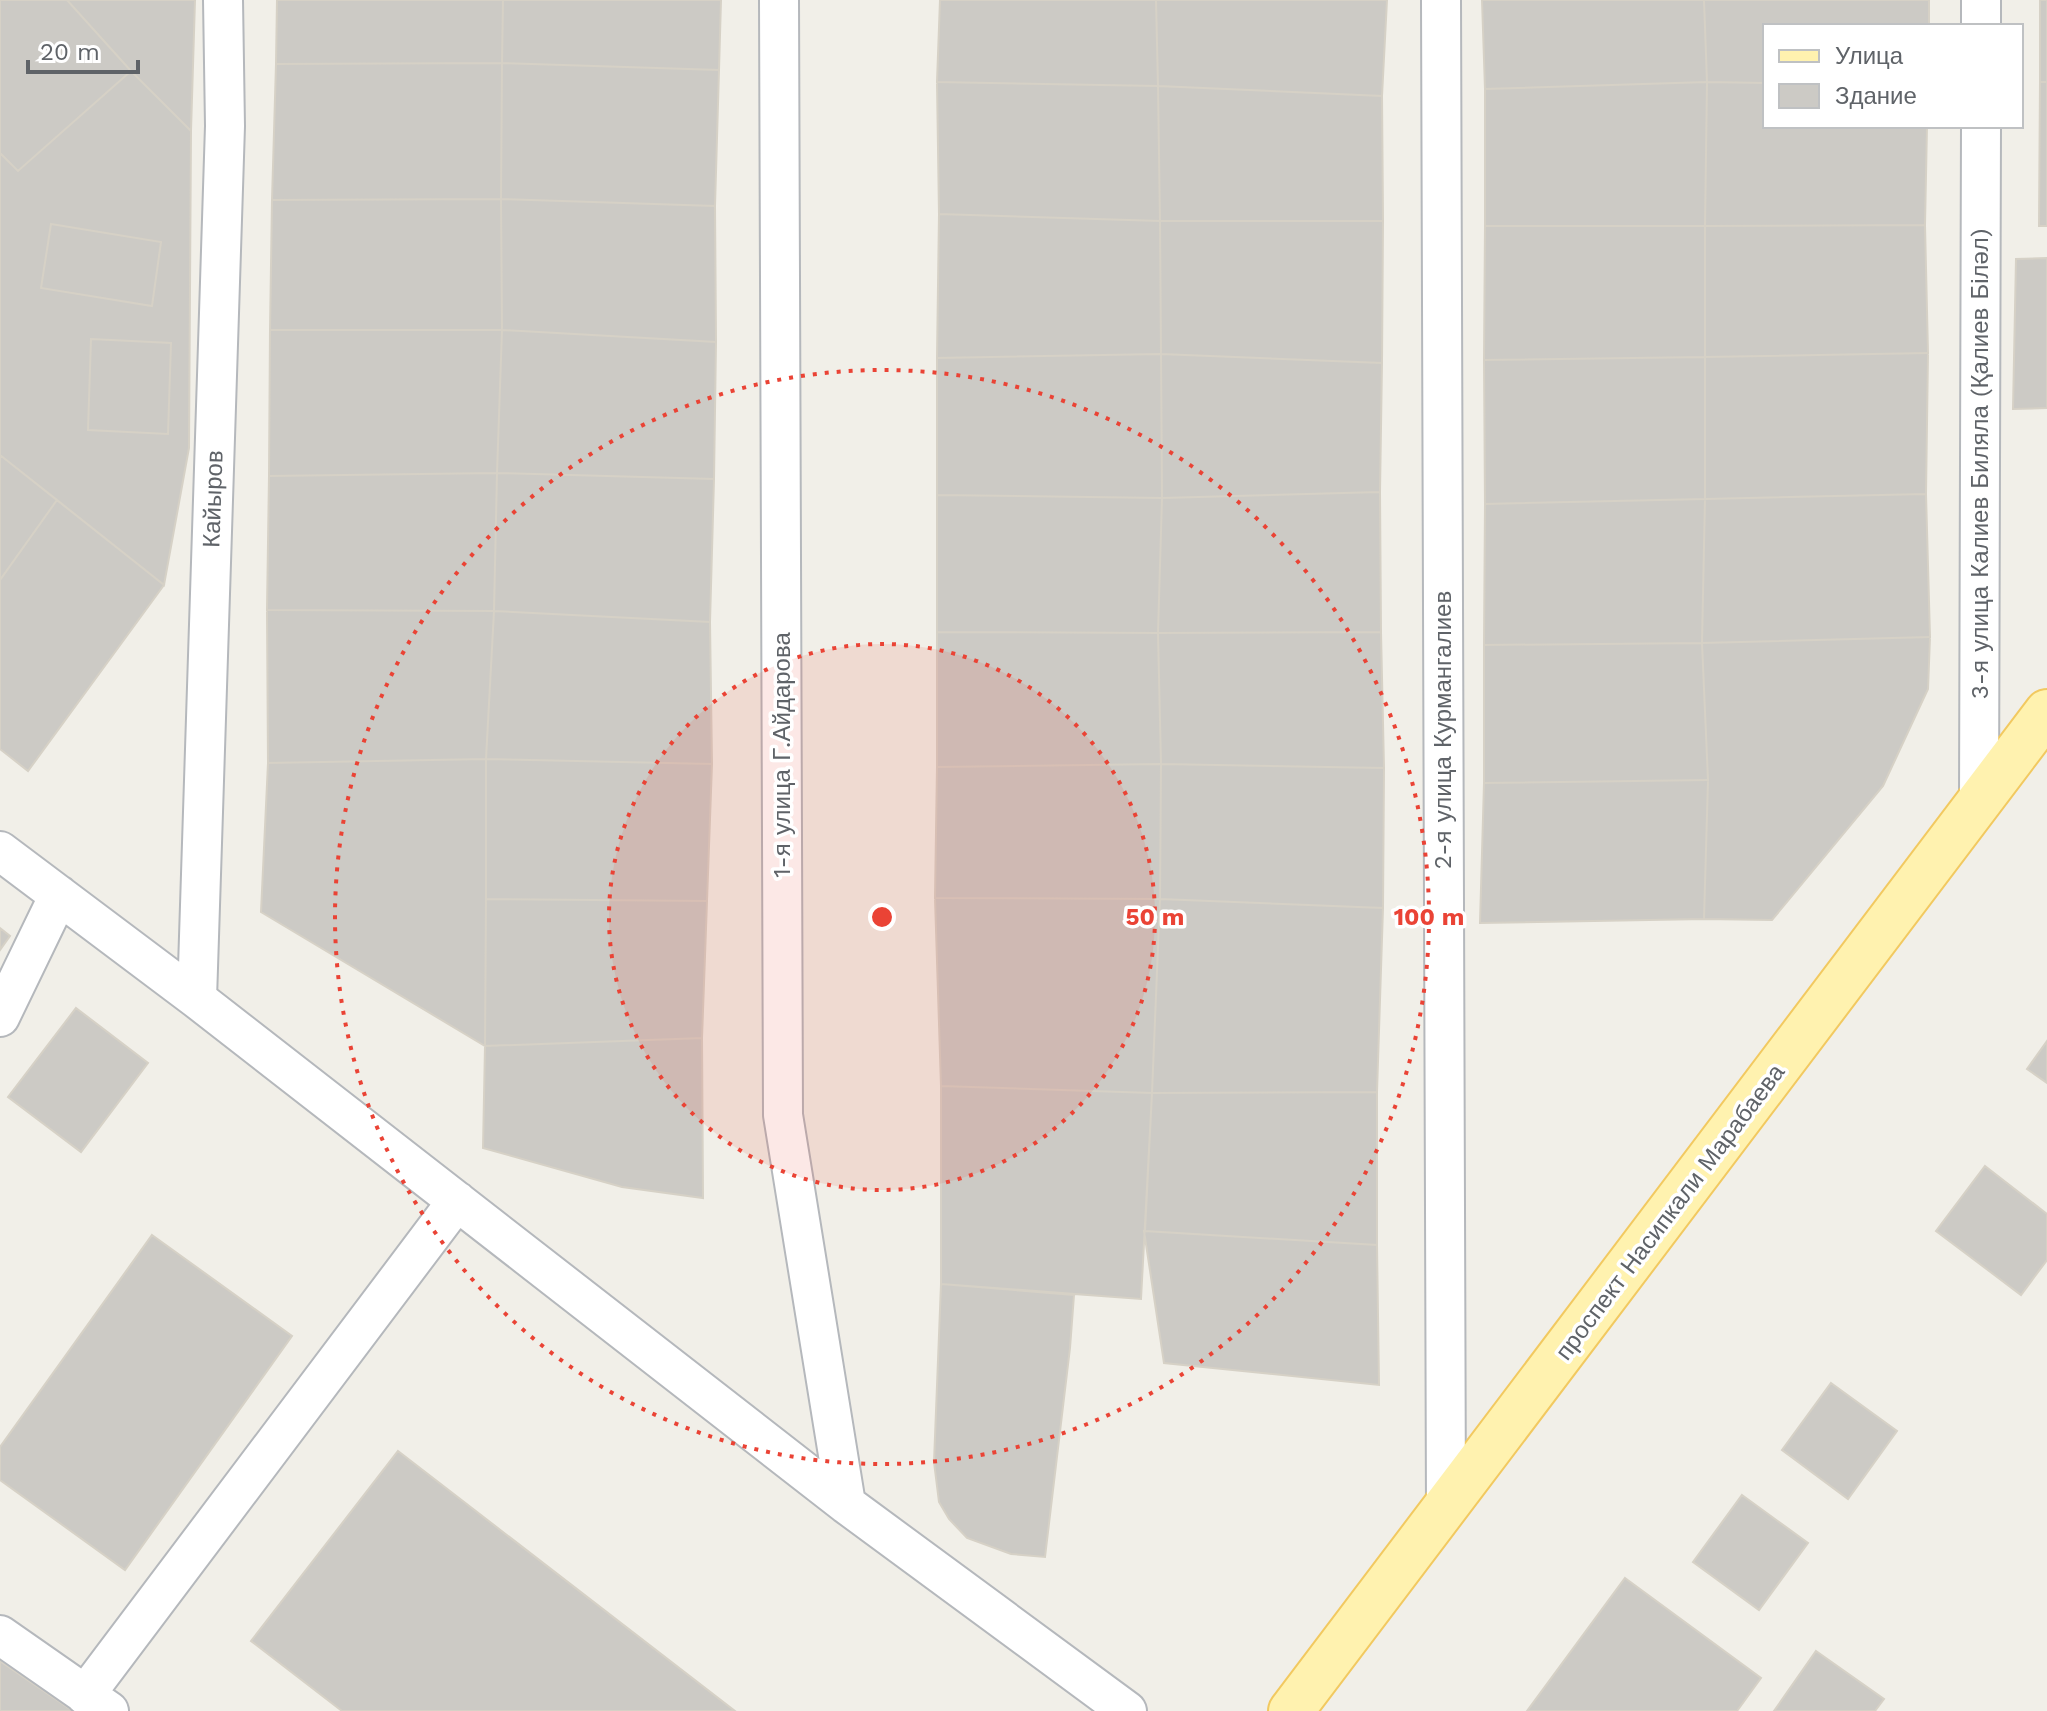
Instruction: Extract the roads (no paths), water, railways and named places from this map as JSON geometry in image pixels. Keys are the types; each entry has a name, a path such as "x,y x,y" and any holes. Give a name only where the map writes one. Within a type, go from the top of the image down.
{"main road":[{"name":"проспект Насипкали Марабаева","path":"1291,1711 2047,712"}],"street":[{"name":"Кайыров","path":"197,999 225,142 223,0"},
{"name":"1-я улица Г.Айдарова","path":"779,0 783,1115 846,1504"},
{"name":"2-я улица Курмангалиев","path":"1441,0 1446,1509"},
{"path":"1981,0 1981,24"},
{"name":"3-я улица Калиев Биляла (Қалиев Біләл)","path":"1979,802 1981,128"},
{"path":"0,851 197,999 846,1504 1127,1711"},
{"path":"0,1017 59,895"},
{"path":"0,1635 97,1703 457,1201"}]}
